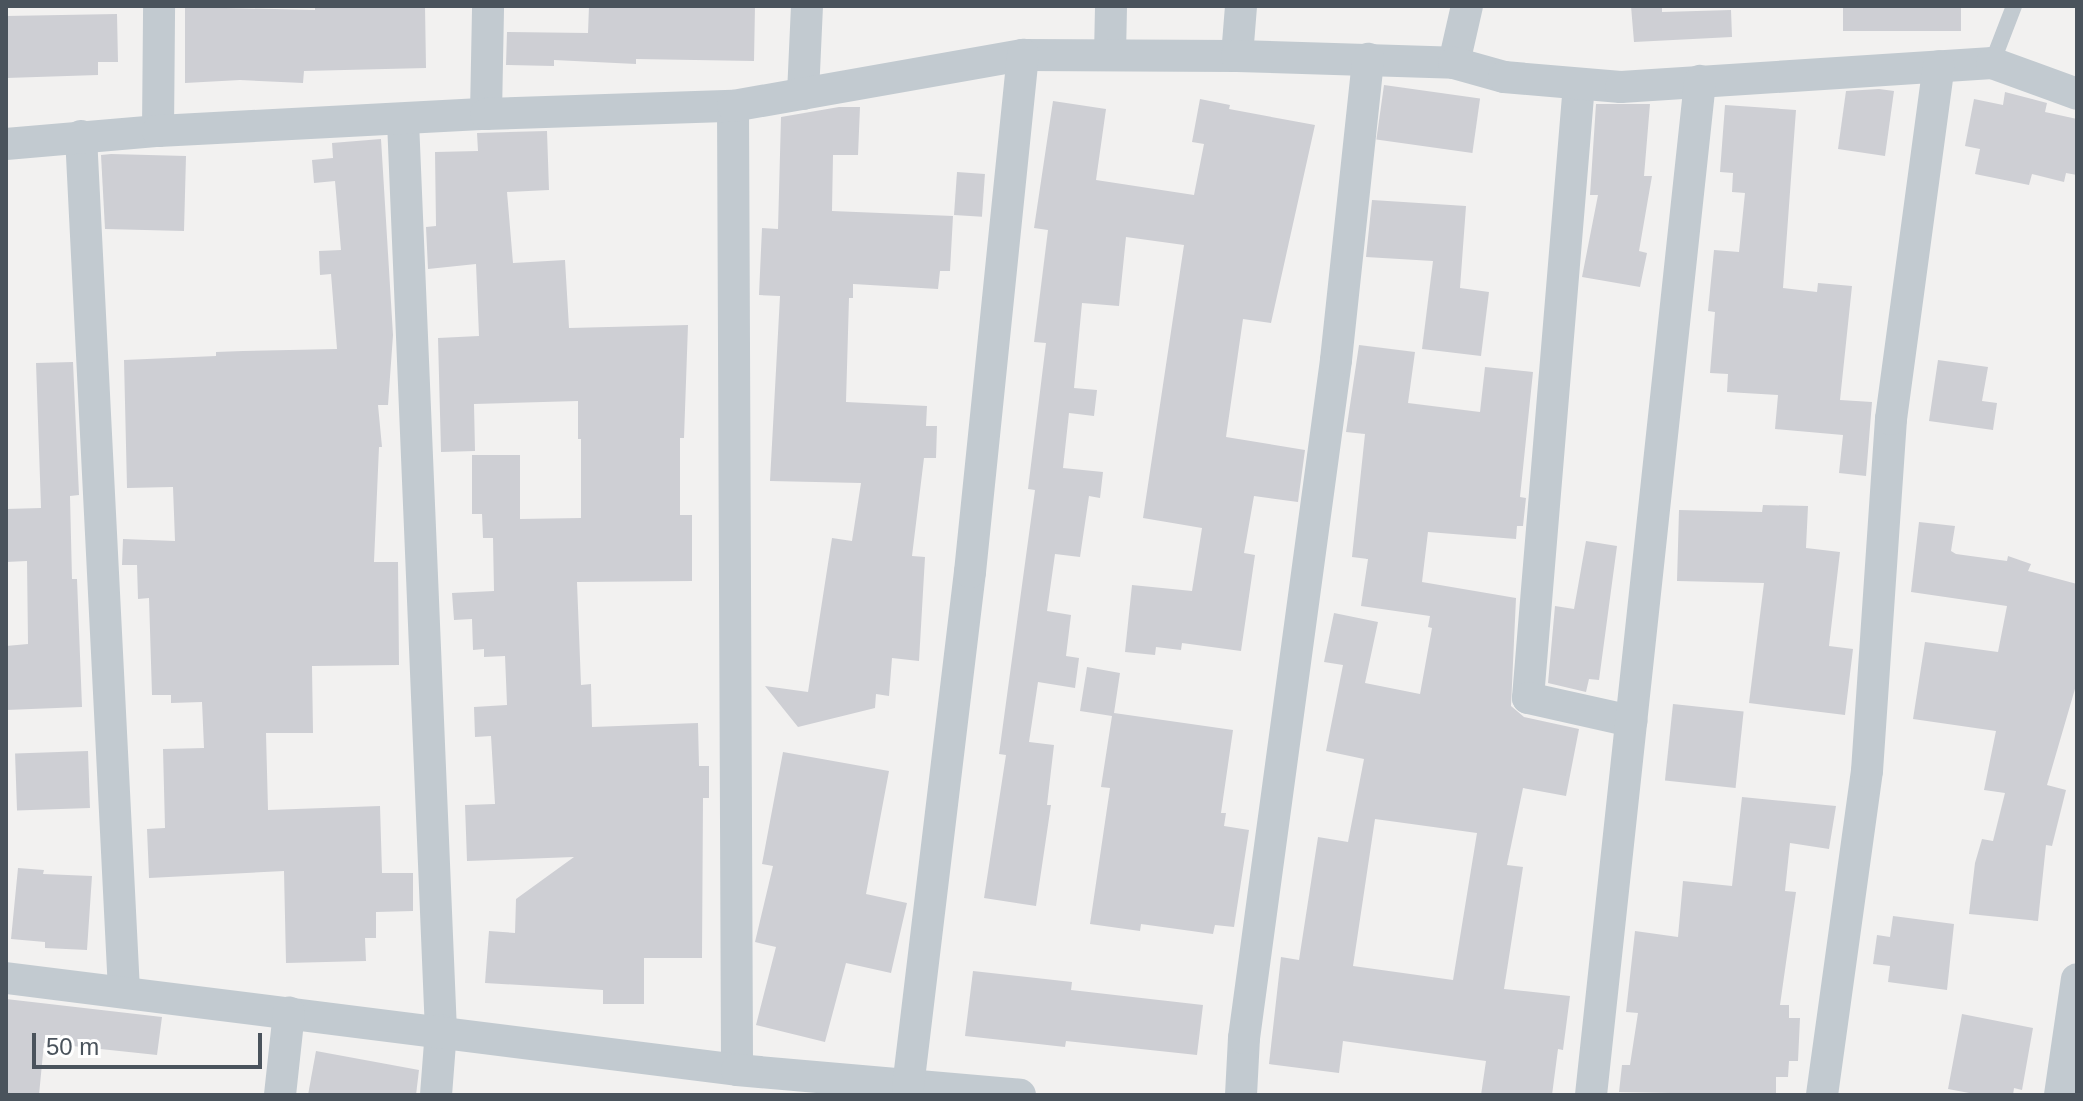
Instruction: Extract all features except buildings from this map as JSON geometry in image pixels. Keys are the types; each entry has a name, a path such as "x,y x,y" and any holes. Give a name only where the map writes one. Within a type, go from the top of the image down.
{"street":[{"path":"158,131 159,6"},
{"path":"486,114 488,6"},
{"path":"803,94 807,6"},
{"path":"1110,55 1111,6"},
{"path":"1237,56 1241,6"},
{"path":"1454,63 1467,6"},
{"path":"908,1087 970,572 1023,55"},
{"path":"6,144 158,131 403,121 486,114 733,106 1023,55 1237,56 1454,63 1504,77 1621,87 1992,63 2077,94"},
{"path":"1241,1095 1246,1022 1336,360 1368,59"},
{"path":"1822,1095 1867,771 1891,419 1939,66"},
{"path":"1591,1095 1700,81"},
{"path":"1579,84 1528,698 1631,721"},
{"path":"733,106 737,1070"},
{"path":"403,121 441,1030 436,1095"},
{"path":"81,136 124,992"},
{"path":"6,978 441,1030 737,1070 1020,1095"},
{"path":"2060,1095 2077,979"},
{"path":"280,1095 289,1012"}],"lane":[{"path":"1992,63 2014,6"}]}
